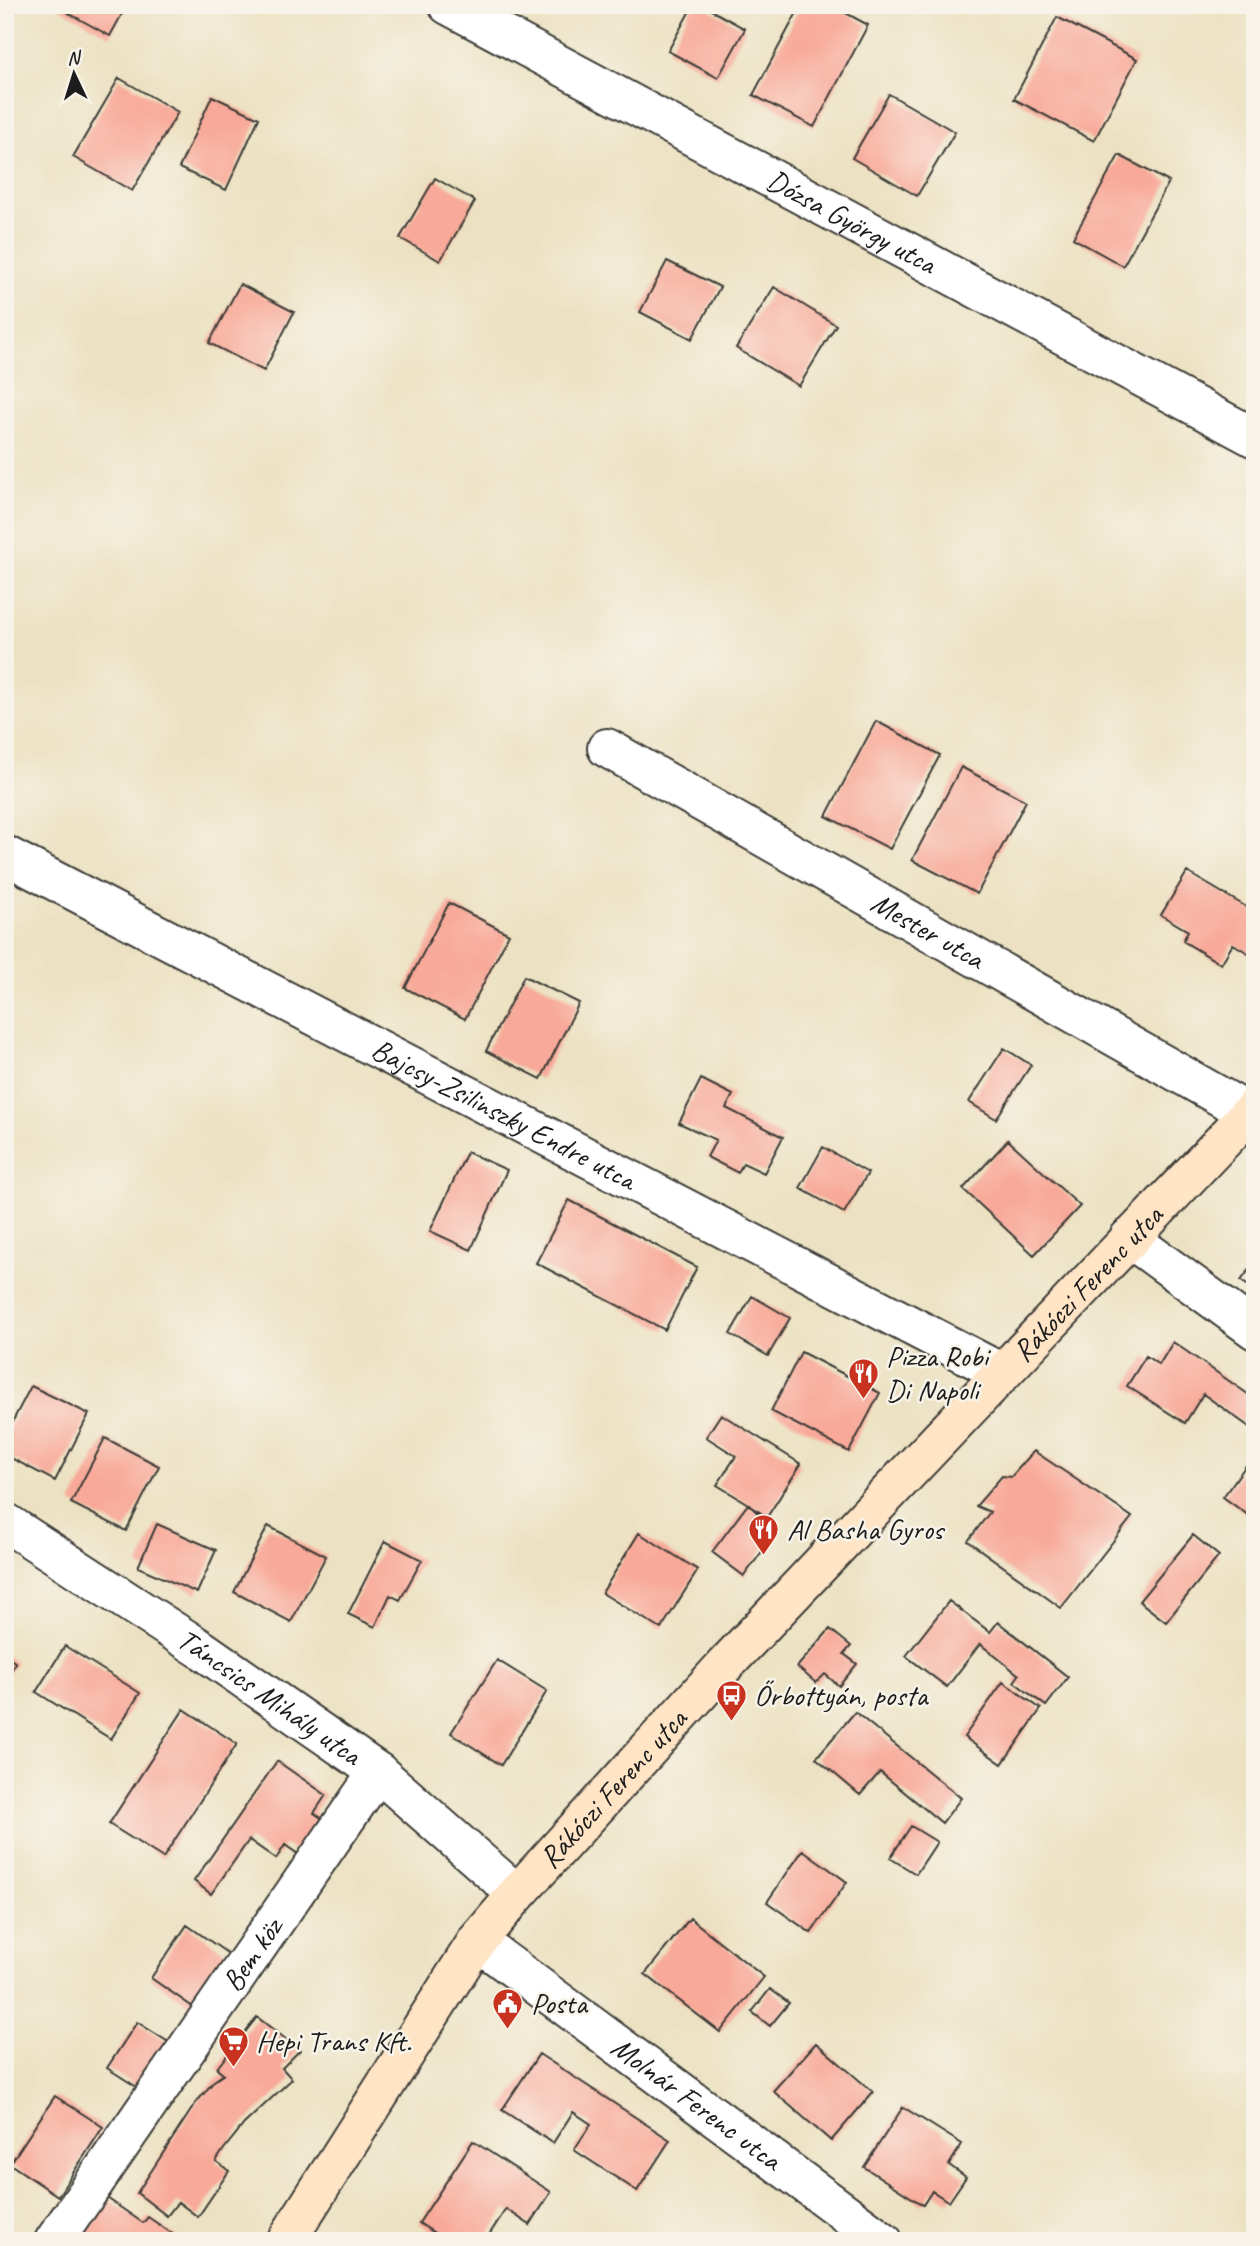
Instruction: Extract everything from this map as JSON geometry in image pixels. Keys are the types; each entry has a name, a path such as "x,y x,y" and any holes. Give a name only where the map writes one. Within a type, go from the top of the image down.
{"main road":[{"name":"Rákóczi Ferenc utca","path":"286,2241 477,1941 517,1894 735,1655 1252,1110"}],"street":[{"name":"Dózsa György utca","path":"448,5 1255,439"},
{"name":"Mester utca","path":"607,748 1252,1110"},
{"name":"Bajcsy-Zsilinszky Endre utca","path":"5,855 1002,1373"},
{"path":"1129,1238 1255,1330"},
{"name":"Táncsics Mihály utca","path":"5,1522 201,1649 377,1772 517,1894"},
{"name":"Bem köz","path":"54,2241 377,1772"},
{"name":"Molnár Ferenc utca","path":"477,1941 883,2241"}],"building":[{"path":"54,5 127,5 110,36"},
{"path":"693,5 702,5 745,29 718,78 668,51"},
{"path":"801,5 831,5 868,25 814,127 753,95"},
{"path":"1057,17 1137,59 1094,141 1014,99"},
{"path":"119,78 178,112 132,191 73,157"},
{"path":"889,94 955,132 917,196 852,158"},
{"path":"212,96 259,118 226,190 179,168"},
{"path":"1119,155 1169,182 1123,266 1073,238"},
{"path":"435,178 475,201 440,261 400,238"},
{"path":"667,261 720,287 692,339 640,312"},
{"path":"240,284 294,312 264,371 209,343"},
{"path":"774,287 836,325 799,386 736,348"},
{"path":"876,721 940,755 890,849 826,816"},
{"path":"961,767 1026,801 977,894 912,860"},
{"path":"1187,872 1255,912 1255,957 1233,944 1221,964 1183,941 1188,931 1161,915"},
{"path":"449,903 509,934 465,1019 405,988"},
{"path":"524,976 579,1003 541,1079 486,1051"},
{"path":"1004,1048 1031,1065 996,1119 969,1102"},
{"path":"701,1079 733,1095 726,1108 783,1137 764,1173 743,1163 738,1173 707,1157 716,1140 679,1123"},
{"path":"1008,1140 1080,1206 1034,1255 963,1189"},
{"path":"823,1147 868,1173 844,1213 800,1188"},
{"path":"467,1152 507,1170 471,1250 430,1231"},
{"path":"569,1200 697,1267 665,1330 536,1263"},
{"path":"1255,1261 1255,1290 1241,1281"},
{"path":"752,1296 790,1318 768,1356 730,1334"},
{"path":"1173,1342 1255,1399 1255,1431 1203,1394 1185,1423 1127,1386 1146,1356 1159,1365"},
{"path":"801,1352 880,1393 849,1452 771,1411"},
{"path":"31,1386 89,1414 55,1481 5,1455 5,1436"},
{"path":"721,1414 801,1464 767,1517 717,1485 736,1456 706,1437"},
{"path":"105,1438 159,1466 126,1531 71,1503"},
{"path":"1034,1451 1132,1517 1061,1608 968,1541 990,1512 976,1506 1002,1476 1011,1477"},
{"path":"1255,1453 1255,1520 1223,1497"},
{"path":"748,1504 777,1531 744,1576 712,1552"},
{"path":"157,1524 216,1550 197,1593 138,1567"},
{"path":"268,1526 326,1556 291,1622 234,1592"},
{"path":"639,1533 698,1570 661,1629 602,1593"},
{"path":"1193,1535 1219,1556 1166,1622 1139,1601"},
{"path":"385,1541 422,1560 400,1600 390,1595 375,1627 348,1614"},
{"path":"949,1601 990,1632 998,1622 1068,1677 1046,1706 1014,1682 1019,1675 980,1644 947,1687 906,1656"},
{"path":"830,1629 851,1646 844,1654 857,1664 839,1686 825,1674 816,1683 797,1667"},
{"path":"65,1646 140,1693 111,1739 36,1692"},
{"path":"5,1655 16,1663 5,1679"},
{"path":"497,1660 547,1691 501,1765 451,1733"},
{"path":"1003,1682 1041,1709 1002,1764 964,1737"},
{"path":"184,1709 237,1744 163,1858 109,1824"},
{"path":"855,1712 961,1798 942,1823 880,1772 860,1795 816,1758"},
{"path":"277,1761 326,1795 314,1813 333,1826 308,1861 285,1845 276,1859 249,1840 211,1894 194,1881"},
{"path":"911,1826 937,1842 916,1874 890,1858"},
{"path":"803,1850 847,1882 811,1933 767,1902"},
{"path":"690,1918 764,1977 720,2032 645,1974"},
{"path":"187,1925 240,1962 203,2014 151,1978"},
{"path":"770,1989 789,2003 770,2026 752,2012"},
{"path":"257,2017 300,2050 282,2068 292,2079 244,2124 224,2149 216,2161 229,2171 198,2217 178,2202 167,2216 137,2193 195,2104 214,2081 224,2074 217,2068"},
{"path":"137,2022 181,2050 151,2096 107,2068"},
{"path":"816,2043 873,2092 831,2141 773,2091"},
{"path":"539,2054 670,2140 637,2191 574,2150 591,2124 573,2112 553,2143 502,2110"},
{"path":"55,2096 103,2127 58,2196 10,2164"},
{"path":"903,2107 962,2144 949,2165 966,2177 949,2202 932,2191 923,2205 864,2167"},
{"path":"473,2141 551,2192 530,2225 506,2209 485,2241 447,2241 419,2223"},
{"path":"104,2196 143,2223 148,2217 183,2241 78,2241 75,2238"}],"place":[{"name":"Pizza Robi Di Napoli","path":"863,1400"},
{"name":"Al Basha Gyros","path":"764,1556"},
{"name":"Őrbottyán, posta","path":"731,1722"},
{"name":"Posta","path":"508,2030"},
{"name":"Hepi Trans Kft.","path":"233,2068"}]}
